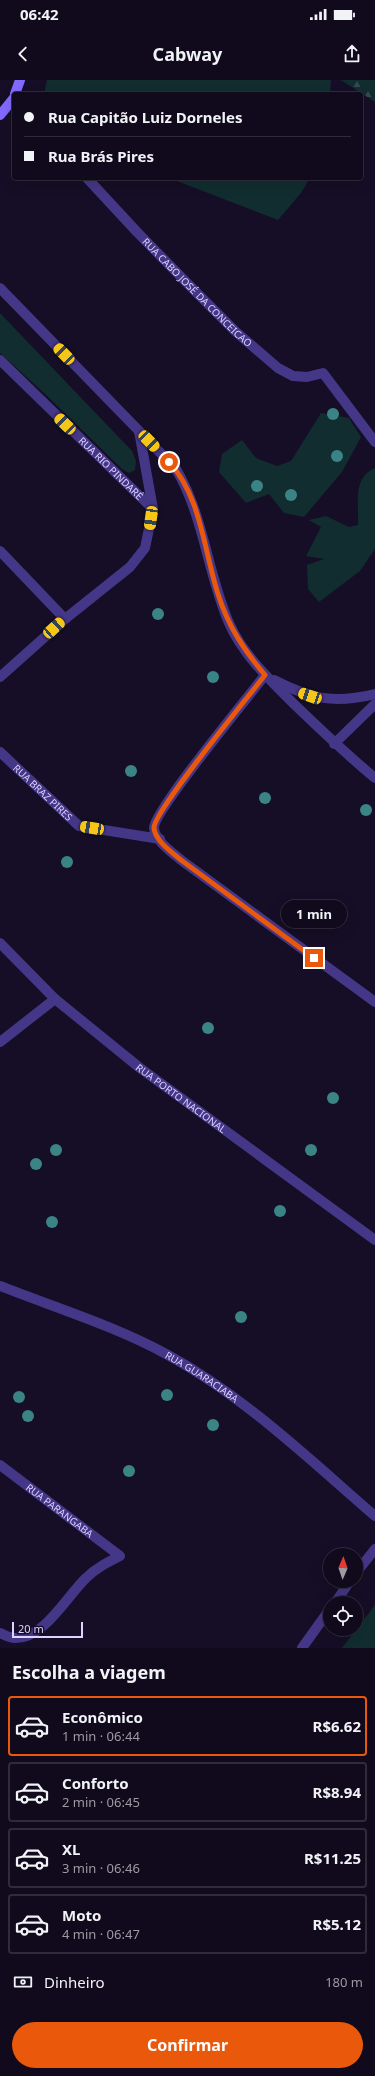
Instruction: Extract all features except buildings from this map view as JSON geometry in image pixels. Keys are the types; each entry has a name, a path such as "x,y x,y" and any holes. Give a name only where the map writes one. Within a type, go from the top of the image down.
{"main road":[{"path":"16,92 20,80"},
{"path":"0,114 12,100"}],"street":[{"name":"RUA CABO JOSÉ DA CONCEICAO","path":"89,180 189,285 236,331 278,368 293,376 307,377 323,373 375,442"},
{"path":"0,288 176,469 184,482 193,504 218,595 229,622 246,653 265,675 334,744 375,778"},
{"name":"RUA RIO PINDARÉ","path":"0,360 153,509"},
{"path":"0,677 65,618 130,567 139,556 147,540 153,509 139,431"},
{"path":"0,551 65,618"},
{"path":"265,675 294,690 321,699 337,700 375,694"},
{"path":"265,675 177,789 157,818 154,827 157,836 181,860 375,1002"},
{"path":"334,744 375,704"},
{"name":"RUA BRAZ PIRES","path":"0,752 79,826 157,836"},
{"name":"RUA PORTO NACIONAL","path":"0,943 55,999 140,1068 375,1240"},
{"path":"0,1042 55,999"},
{"name":"RUA GUARACIABA","path":"0,1286 100,1324 168,1355 212,1383 271,1425 375,1516"},
{"name":"RUA PARANGABA","path":"0,1465 120,1556 101,1566 86,1578 37,1631 25,1637 16,1638 0,1633"},
{"path":"363,1565 375,1550"},
{"path":"302,1648 323,1619"}],"green space":[{"path":"47,80 331,80 330,92 44,92"},
{"path":"341,80 375,80 375,102 363,94 363,92 360,92"},
{"path":"174,180 309,180 301,193 278,220"},
{"path":"0,313 132,451 136,461 135,470 129,473 122,469 43,392 0,353"},
{"path":"321,413 349,418 361,437 342,472 304,517 284,513 269,494 246,503 219,472 222,454 242,440 256,458 277,466 291,461"},
{"path":"375,468 375,549 360,571 319,602 308,589 307,565 324,559 306,556 321,527 309,520 326,516 349,527 358,525 358,492 360,485 368,472"},
{"path":"375,1605 375,1648 342,1648 351,1636 363,1636 363,1621"}],"route":[{"path":"169,462 176,469 184,482 193,504 218,595 235,636 246,653 265,675 181,783 157,818 154,825 155,832 164,844 181,860 314,958"}]}
